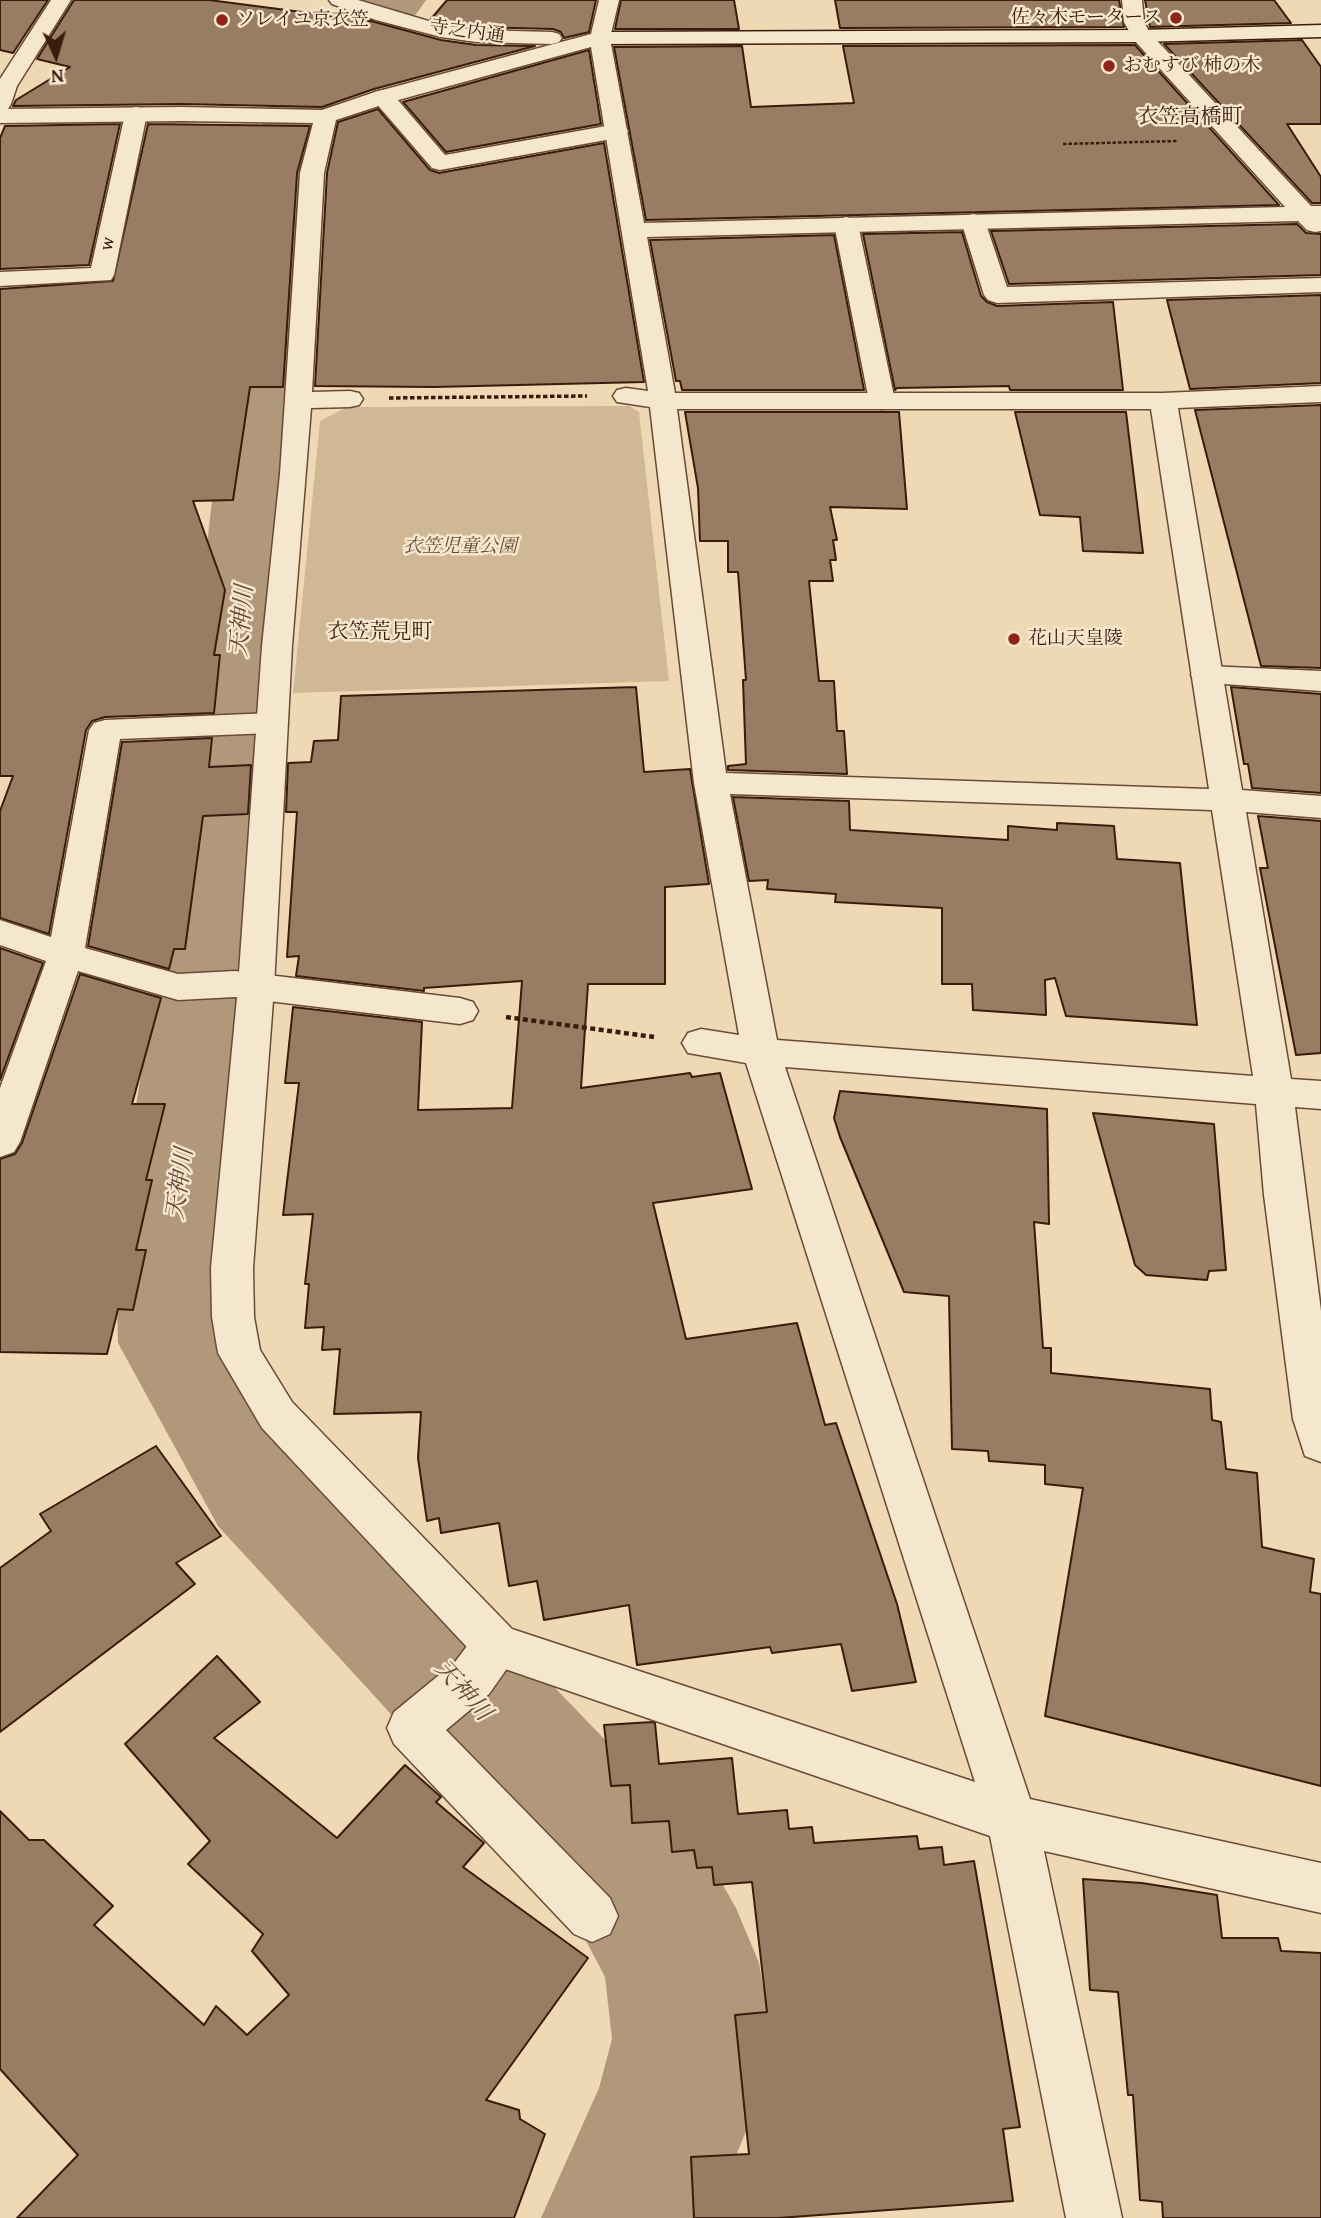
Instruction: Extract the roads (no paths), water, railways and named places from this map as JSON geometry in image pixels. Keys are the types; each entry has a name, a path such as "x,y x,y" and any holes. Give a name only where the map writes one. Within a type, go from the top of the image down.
{"street":[{"path":"0,104 6,86 61,0"},
{"path":"609,0 600,38 634,230 645,399 711,783 761,1052 1012,1819 1094,2218"},
{"path":"1132,0 1134,22 1140,36 1237,140 1312,213 1321,232"},
{"name":"寺之内通","path":"347,3 405,22 476,36 600,38"},
{"path":"0,116 136,114 314,117 600,38 1140,36 1321,31"},
{"path":"383,97 440,163 617,131"},
{"name":"w","path":"0,279 102,275 136,114"},
{"path":"314,117 299,400 262,723 246,985 232,1268 233,1317 239,1353 277,1415 484,1662 1012,1819 1321,1888"},
{"path":"634,230 1312,213"},
{"path":"973,221 997,295 1321,285"},
{"path":"846,224 882,401"},
{"path":"645,399 1163,401 1321,394"},
{"path":"299,400 350,398"},
{"path":"1163,401 1274,1091 1288,1221 1315,1419 1321,1443"},
{"path":"1207,675 1321,681"},
{"path":"0,1142 66,955 105,730 262,723"},
{"path":"711,783 1227,800 1321,807"},
{"path":"0,932 66,955 178,987 246,985 460,1011"},
{"path":"701,1043 761,1052 1321,1095"},
{"path":"484,1662 436,1710 411,1728 592,1916"}],"waterway":[{"name":"天神川","path":"396,0 328,69 298,109 281,202 212,966 175,1232 181,1343 265,1486 430,1656 637,1882 681,1963 692,2039 676,2105 625,2218"}],"place":[{"name":"佐々木モータース","path":"1176,18"},
{"name":"ソレイユ京衣笠","path":"222,20"},
{"name":"おむすび 柿の木","path":"1109,66"},
{"name":"花山天皇陵","path":"1014,639"}],"district":[{"name":"衣笠高橋町","path":"1190,118"},
{"name":"衣笠荒見町","path":"380,633"}],"park label":[{"name":"衣笠児童公園","path":"460,547"}]}
